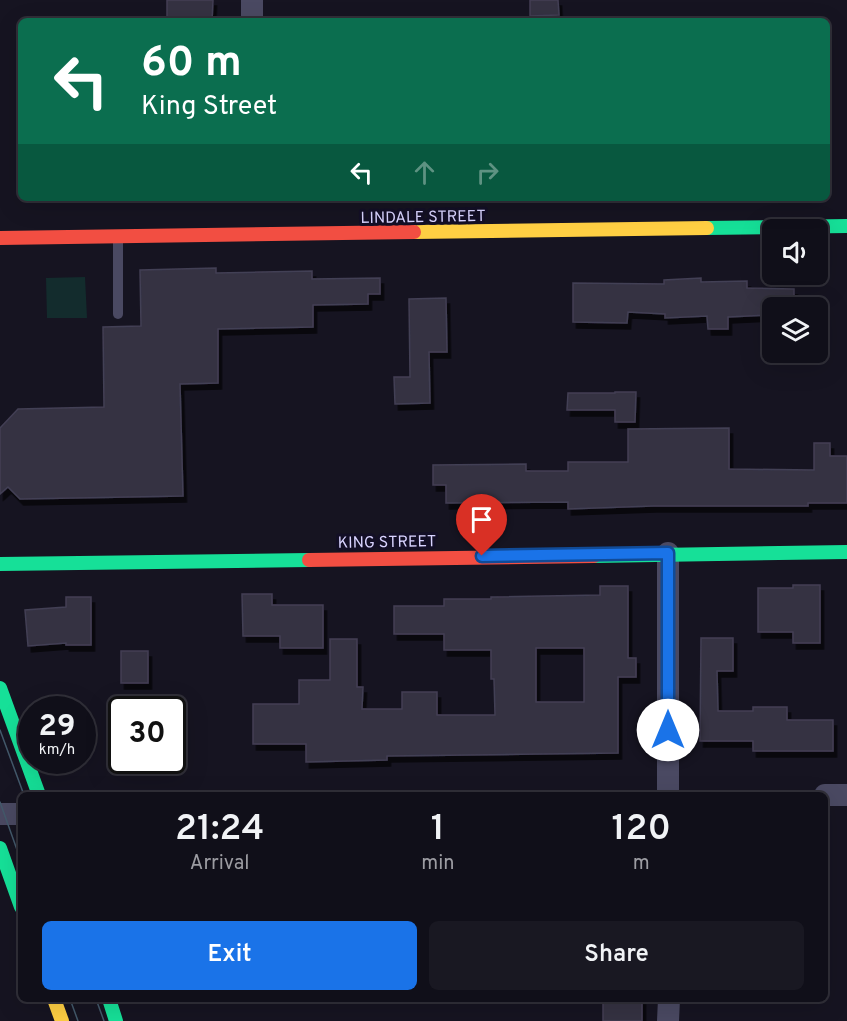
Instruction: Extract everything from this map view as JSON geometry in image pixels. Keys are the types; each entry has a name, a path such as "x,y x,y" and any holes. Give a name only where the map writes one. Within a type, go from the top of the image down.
{"street":[{"name":"LINDALE STREET","path":"0,238 847,226"},
{"name":"KING STREET","path":"0,564 847,552"},
{"path":"668,553 668,792"},
{"path":"0,688 38,792"},
{"path":"828,795 847,795"},
{"path":"0,814 18,814"},
{"path":"0,848 15,900"},
{"path":"55,1002 62,1021"},
{"path":"110,1002 116,1021"},
{"path":"669,1002 669,1021"}],"lane":[{"path":"118,236 118,314"}],"green space":[{"path":"85,277 87,318 47,318 46,278"}],"building":[{"path":"167,0 213,0 212,18 167,18"},
{"path":"530,0 558,0 559,15 530,16"},
{"path":"216,268 216,273 312,271 312,279 380,278 380,294 368,294 368,304 313,305 313,327 218,329 218,383 180,384 183,496 20,499 8,487 0,494 0,428 18,409 104,407 103,327 141,326 140,270"},
{"path":"701,278 701,282 747,281 747,288 794,289 794,297 762,297 762,315 728,317 728,329 708,329 707,316 665,318 665,314 628,312 627,323 573,322 573,283 664,284 664,280"},
{"path":"446,298 447,352 429,352 430,403 395,404 394,377 410,377 409,299"},
{"path":"636,392 635,422 615,422 615,410 567,410 568,393"},
{"path":"729,428 729,469 814,470 814,443 830,443 830,456 847,456 847,503 808,503 808,506 653,506 568,509 568,502 446,503 446,485 433,485 433,465 526,464 526,471 568,471 568,462 628,462 628,429"},
{"path":"793,585 820,585 820,643 793,643 793,632 758,632 758,588 793,588"},
{"path":"600,586 628,586 628,658 636,658 636,677 618,677 618,753 387,756 387,760 306,762 306,744 253,744 253,704 299,704 299,680 330,680 330,639 357,639 357,687 363,687 362,709 402,709 402,692 437,692 437,715 495,715 491,650 444,650 444,634 394,634 394,606 444,606 444,599 600,595","holes":["536,648 584,648 584,702 536,702"]},
{"path":"242,594 272,594 272,605 323,605 323,648 280,648 280,636 243,636"},
{"path":"66,597 91,597 91,645 66,645 66,643 28,646 25,610 66,607"},
{"path":"701,638 733,638 733,671 717,671 718,711 753,711 753,707 787,707 787,720 833,720 833,751 753,751 753,741 700,741"},
{"path":"121,651 148,651 148,683 121,683"},
{"path":"603,1002 642,1002 642,1021 603,1021"}],"tram line":[{"path":"0,730 23,792"},
{"path":"0,802 18,853"},
{"path":"71,1002 78,1021"},
{"path":"97,1002 104,1021"}],"traffic: fast":[{"path":"707,228 847,226"},
{"path":"594,556 847,552"},
{"path":"0,564 309,560"},
{"path":"0,688 38,792"},
{"path":"0,848 18,899"},
{"path":"110,1002 116,1021"}],"traffic: slow":[{"path":"414,232 707,228"},
{"path":"55,1002 62,1021"}],"traffic: jam":[{"path":"0,238 414,232"},
{"path":"309,560 594,556"}],"route":[{"path":"482,556 668,553 668,730"}]}
